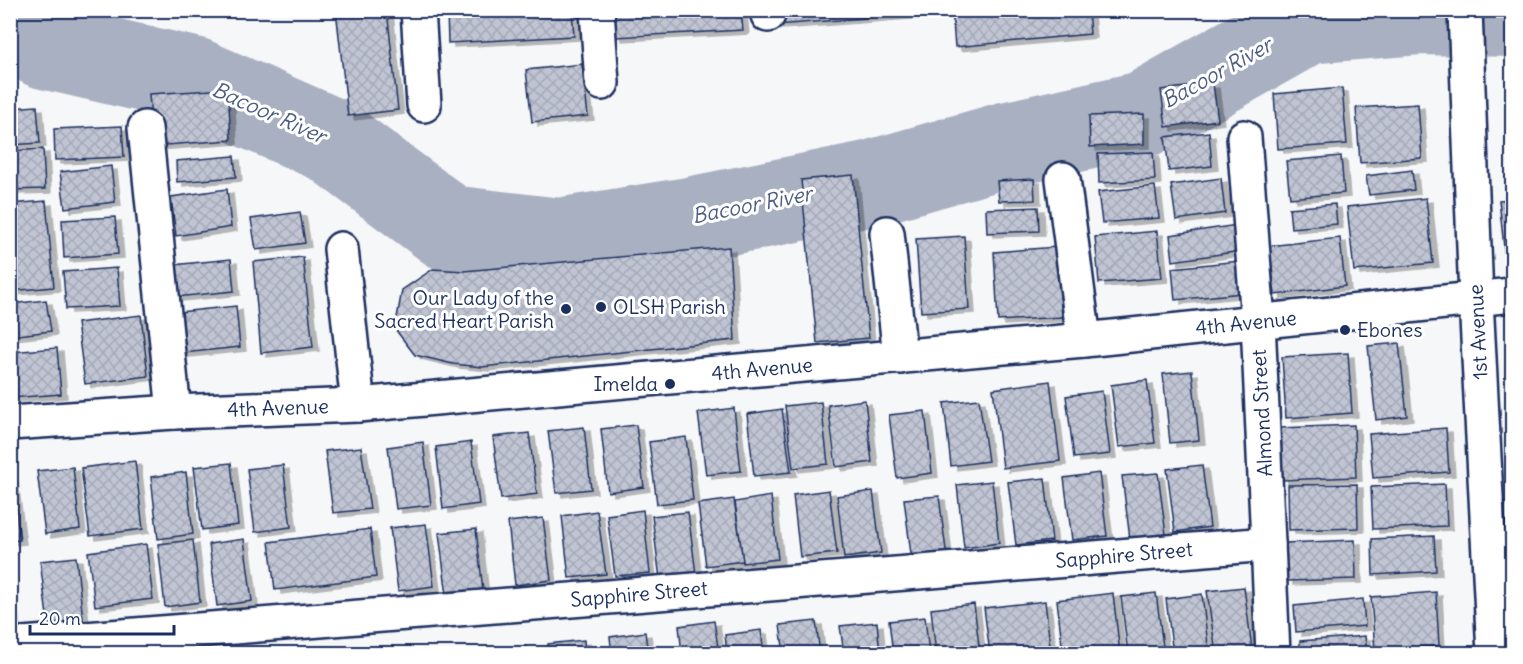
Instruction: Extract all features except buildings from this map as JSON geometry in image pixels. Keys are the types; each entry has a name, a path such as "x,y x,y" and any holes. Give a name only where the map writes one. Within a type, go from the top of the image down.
{"street":[{"path":"418,10 424,105"},
{"path":"597,10 602,83"},
{"name":"1st Avenue","path":"1465,10 1476,299 1500,534 1494,654"},
{"path":"145,128 174,412"},
{"name":"Almond Street","path":"1244,137 1258,321 1272,654"},
{"path":"1063,179 1084,340"},
{"path":"887,232 900,357"},
{"path":"341,249 358,405"},
{"name":"4th Avenue","path":"10,423 174,412 358,405 1084,340 1512,296"},
{"name":"Sapphire Street","path":"10,645 1268,544"}],"waterway":[{"name":"Bacoor River","path":"10,28 45,46 193,80 332,141 449,228 559,241 690,220 868,184 1005,145 1144,114 1308,21 1421,12 1512,14"}],"place":[{"name":"OLSH Parish","path":"601,307"},
{"name":"Our Lady of the Sacred Heart Parish","path":"566,309"},
{"name":"Ebones","path":"1345,330"},
{"name":"Imelda","path":"670,384"}]}
